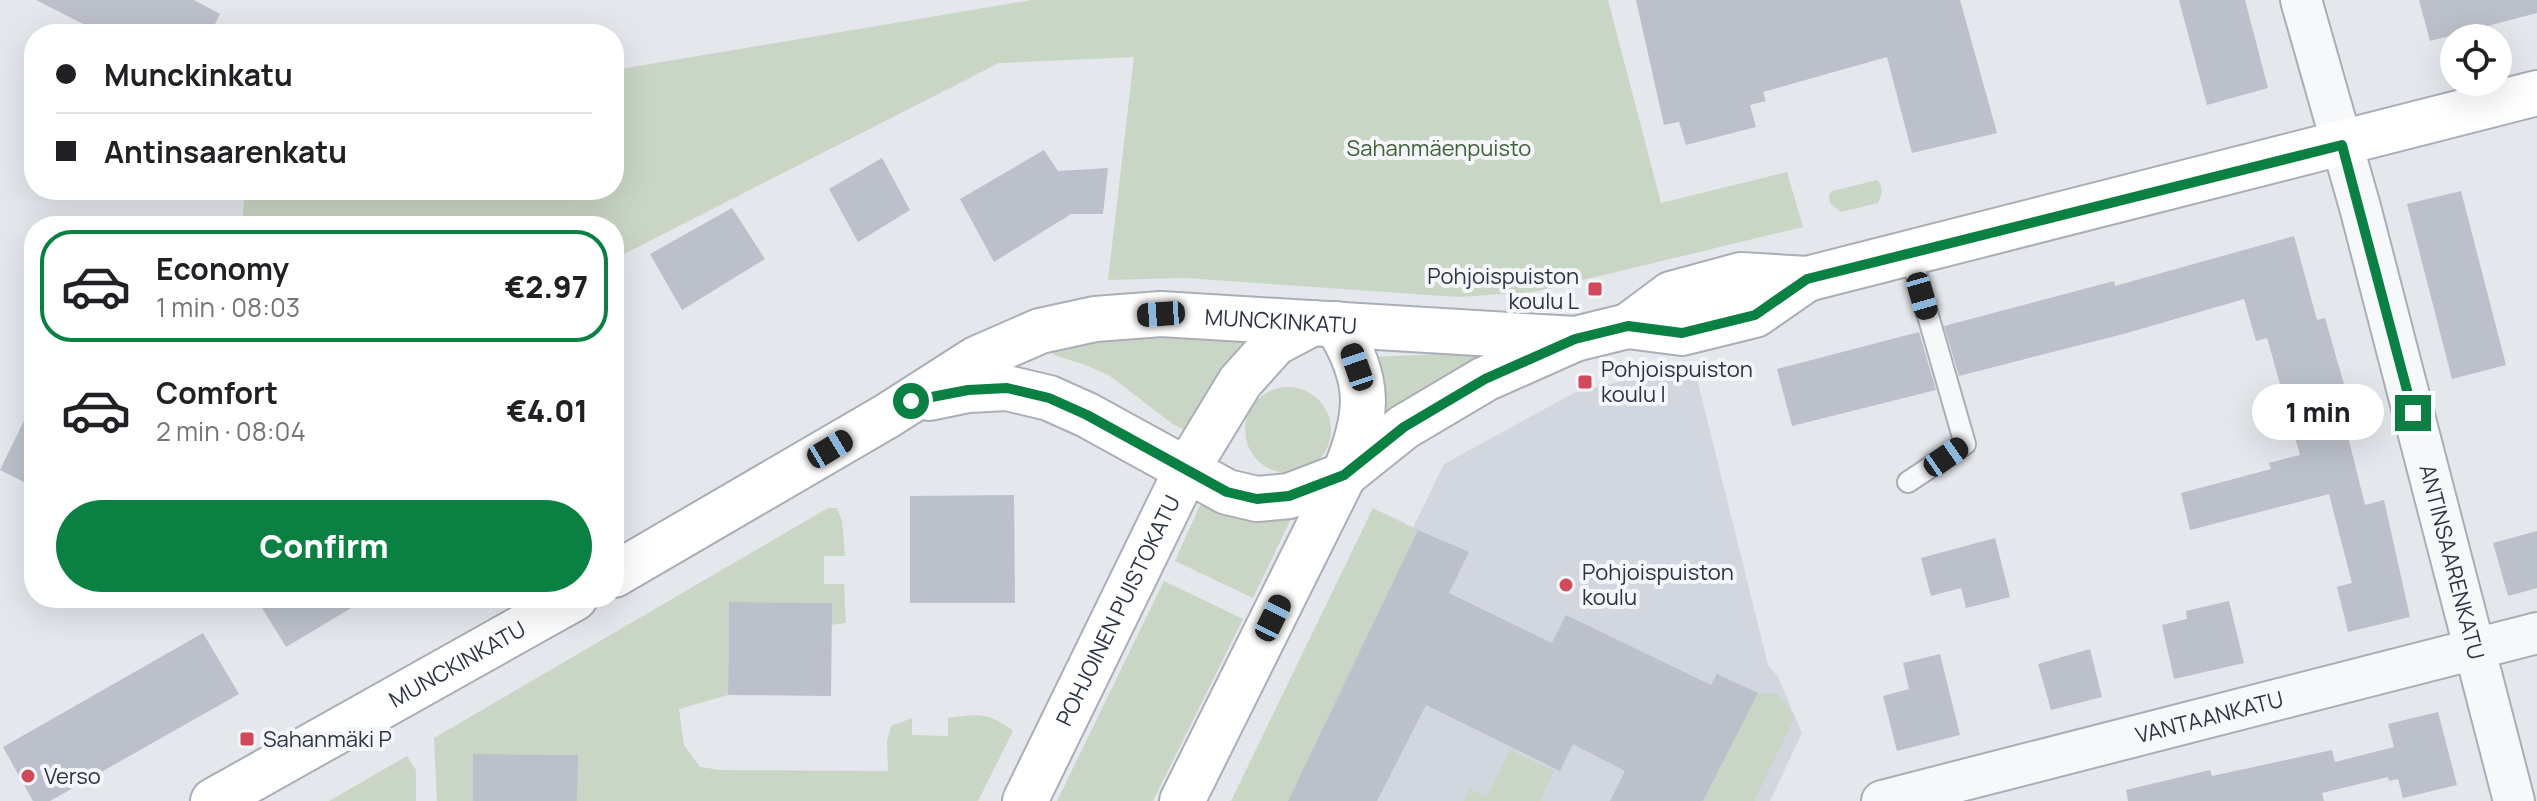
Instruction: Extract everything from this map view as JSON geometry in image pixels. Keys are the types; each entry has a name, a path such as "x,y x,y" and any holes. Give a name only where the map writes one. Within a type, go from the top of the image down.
{"main road":[{"name":"MUNCKINKATU","path":"911,401 968,390 1007,388 1049,398 1087,415 1227,492 1257,499 1289,496 1344,475 1404,427 1472,387 1575,339 1628,326 1671,294 1741,275 1807,279 2537,93"},
{"name":"MUNCKINKATU","path":"624,569 911,401 976,359 1040,331 1095,319 1161,314 1575,339"},
{"name":"POHJOINEN PUISTOKATU","path":"1025,801 1186,471 1240,382 1275,343 1324,323"},
{"path":"1182,801 1344,475 1359,438 1365,409 1357,367 1349,345 1324,323"},
{"name":"MUNCKINKATU","path":"213,801 557,608"}],"street":[{"name":"ANTINSAARENKATU","path":"2301,0 2514,801"},
{"name":"VANTAANKATU","path":"1882,801 2537,633"}],"lane":[{"path":"1908,482 1965,444 1910,253"}],"shaded area":[{"name":"Pohjoispuiston koulu","path":"1693,363 1768,665 1778,677 1802,733 1770,801 1280,801 1444,464 1574,393"}],"green space":[{"name":"Sahanmäenpuisto","path":"1032,0 1608,0 1661,203 1787,172 1803,227 1533,292 1458,297 1185,278 1108,280 1134,57 999,63 624,254 624,216 243,216 244,200 624,200 624,68"},
{"path":"1877,180 1882,191 1878,203 1841,212 1830,203 1829,194 1833,191"},
{"path":"1133,332 1256,339 1223,367 1208,389 1191,428 1185,430 1110,376 1054,355 1050,349"},
{"path":"1471,353 1478,359 1387,416 1384,385 1370,357"},
{"path":"1280,387 1296,387 1319,399 1328,413 1331,430 1328,447 1319,461 1296,473 1280,473 1264,466 1252,454 1245,438 1245,422 1252,406 1264,394"},
{"path":"1200,505 1256,517 1291,519 1253,598 1175,561"},
{"path":"828,508 837,508 842,521 845,556 824,556 824,584 844,584 846,623 831,625 831,603 729,602 728,695 679,709 684,745 700,767 721,770 888,771 887,741 891,726 912,718 912,735 948,736 948,718 990,717 1013,731 978,801 577,801 577,755 474,754 473,801 437,801 434,738"},
{"path":"1373,508 1418,530 1288,801 1231,801"},
{"path":"1164,581 1243,619 1153,801 1057,801"},
{"path":"1758,693 1777,694 1795,717 1754,801 1703,801"},
{"path":"1510,750 1554,771 1540,801 1464,801 1469,789 1487,797"},
{"path":"407,756 416,770 416,801 329,801"}],"building":[{"path":"36,0 194,0 220,14 215,24 83,24"},
{"path":"1636,0 1960,0 1997,133 1912,153 1887,57 1763,92 1766,101 1750,105 1756,127 1686,145 1679,122 1664,125"},
{"path":"2179,0 2245,0 2268,88 2207,105"},
{"path":"2419,0 2537,0 2537,13 2495,24 2440,24 2440,38 2430,41"},
{"path":"1044,150 1058,171 1108,168 1103,214 1071,214 994,262 960,199"},
{"path":"882,158 910,210 858,242 829,189"},
{"path":"2461,191 2506,365 2452,379 2407,204"},
{"path":"732,208 765,259 682,310 650,254"},
{"path":"2294,236 2317,320 2325,318 2346,391 2337,393 2365,505 2384,500 2410,617 2348,632 2337,587 2352,583 2329,494 2190,530 2181,493 2271,469 2269,463 2300,455 2267,338 2256,341 2244,299 1959,376 1944,326 2114,281 2115,286"},
{"path":"1919,332 1936,390 1792,426 1777,369"},
{"path":"24,421 24,482 0,470"},
{"path":"1014,495 1015,603 910,603 910,496"},
{"path":"1418,530 1469,552 1449,593 1552,643 1566,615 1711,685 1717,674 1758,693 1703,801 1610,801 1625,771 1573,744 1560,771 1426,705 1377,801 1288,801"},
{"path":"2537,531 2537,588 2508,596 2493,543"},
{"path":"1995,538 2010,597 1966,608 1961,588 1931,596 1921,558"},
{"path":"2229,601 2244,663 2174,679 2162,625 2187,619 2186,611"},
{"path":"729,602 832,603 831,696 728,695"},
{"path":"262,608 351,608 286,647"},
{"path":"203,633 239,694 50,801 33,801 3,747"},
{"path":"2090,649 2102,697 2051,710 2038,664"},
{"path":"1940,654 1960,735 1897,751 1883,696 1909,689 1903,663"},
{"path":"2438,712 2457,785 2403,798 2398,779 2389,781 2388,777 2322,793 2324,801 2128,801 2126,790 2210,770 2212,776 2332,750 2335,762 2394,747 2388,724"},
{"path":"473,754 578,755 577,801 473,801"}],"place":[{"name":"Pohjoispuiston koulu L","path":"1595,289"},
{"name":"Pohjoispuiston koulu I","path":"1585,382"},
{"name":"Pohjoispuiston koulu","path":"1566,585"},
{"name":"Sahanmäki P","path":"247,739"},
{"name":"Verso","path":"28,776"}],"route":[{"path":"911,401 968,390 1007,388 1049,398 1087,415 1227,492 1257,499 1289,496 1344,475 1404,427 1485,379 1575,339 1628,326 1682,333 1755,315 1807,279 2342,145 2413,413"}]}
